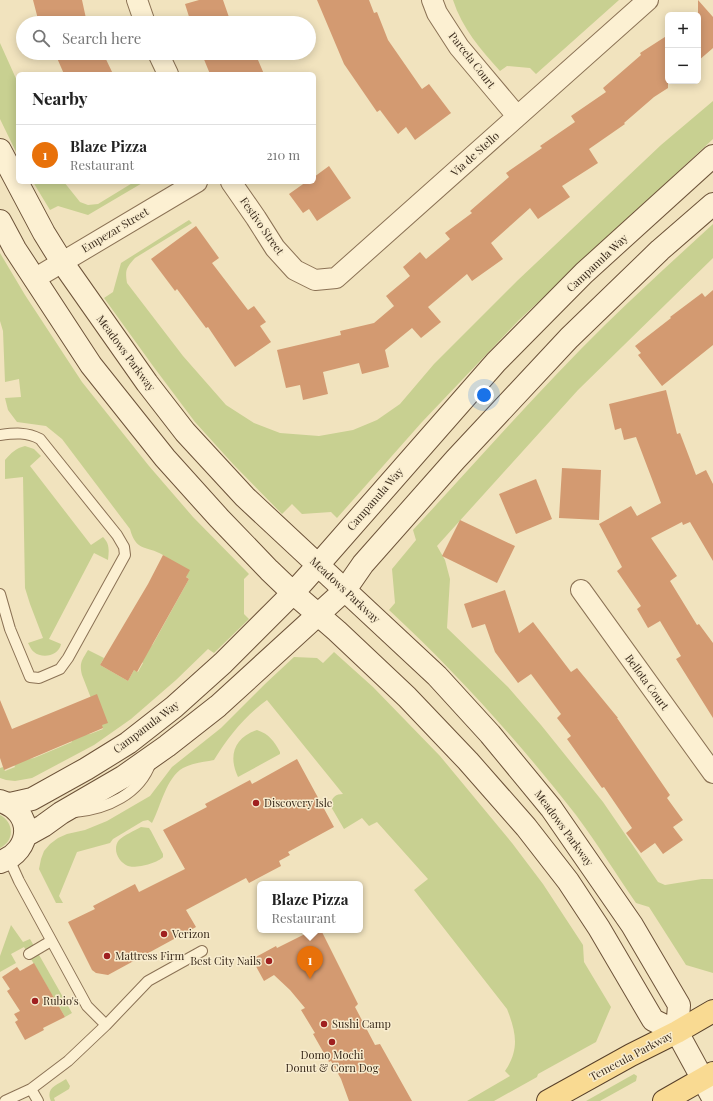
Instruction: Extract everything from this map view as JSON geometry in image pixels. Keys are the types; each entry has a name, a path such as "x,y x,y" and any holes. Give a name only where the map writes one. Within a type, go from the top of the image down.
{"main road":[{"name":"Meadows Parkway","path":"0,150 16,180"},
{"name":"Campanula Way","path":"5,802 32,799 128,743 174,707 209,676 293,593 496,362 584,273 713,156"},
{"name":"Meadows Parkway","path":"18,184 44,233 62,262 147,383 186,432 245,497 437,676 490,734 551,808 632,925 679,1005 677,1032"},
{"path":"25,836 123,777 153,756 218,706 345,590 363,564 455,460 569,338 660,250 713,204"},
{"path":"0,221 15,249 34,279 92,365 164,458 224,523 293,593 318,614 407,697 468,761 526,827 572,887 653,1020 677,1032 708,1076 713,1098"},
{"path":"4,861 17,853 25,836 22,817 17,809 5,802"},
{"name":"Temecula Parkway","path":"548,1101 631,1055 677,1032 713,1010"},
{"path":"664,1101 708,1076"}],"street":[{"path":"136,0 142,16"},
{"name":"Parcela Court","path":"432,0 437,13 460,47 517,116"},
{"name":"Via de Stello","path":"295,270 315,280 336,278 648,0"},
{"path":"161,60 167,72"},
{"name":"Empezar Street","path":"34,279 194,184"},
{"name":"Festivo Street","path":"232,184 275,248 295,270"},
{"name":"Bellota Court","path":"582,590 713,773"}],"lane":[{"path":"0,435 14,433 32,434 40,439 117,535 124,548 125,555 68,658 60,669 39,678 30,677 10,628 2,613 0,594"},
{"path":"4,861 87,1006 106,1025"},
{"path":"29,954 51,941"},
{"path":"6,1101 31,1089 68,1061 148,982 202,951"},
{"path":"31,1089 38,1101"}],"green space":[{"path":"453,0 619,0 536,74 530,68 507,66 500,71 479,47 461,20"},
{"path":"0,43 16,79 16,152 0,119"},
{"path":"713,101 713,139 519,320 422,422 337,518 331,512 302,514 292,504 282,514 233,464 195,422 104,298 113,292 121,263 189,220 192,223 135,258 128,267 126,275 127,283 183,356 226,405 254,423 280,433 319,436 353,430 377,420 400,404 434,364 517,281 661,145"},
{"path":"34,184 66,184 80,202 88,205 98,204 131,184 141,184 88,215 58,206 50,210"},
{"path":"713,224 713,258 578,390 437,546 445,560 450,579 447,628 508,687 541,725 603,802 658,882 665,885 702,879 713,879 713,973 686,965 649,907 636,903 576,815 532,761 463,683 389,610 395,603 392,569 416,540 413,530 532,400 581,349 632,299"},
{"path":"0,253 25,295 82,382 149,466 193,517 249,574 244,579 244,614 249,619 214,653 208,649 176,680 131,719 94,745 32,778 15,781 0,778 0,768 3,767 5,771 15,767 13,762 34,758 72,742 70,736 90,734 103,729 82,675 81,664 84,656 88,650 104,658 100,665 128,681 134,670 138,672 143,663 139,660 153,644 189,579 167,557 142,547 135,541 130,529 62,439 46,426 17,422 8,410 5,398 21,397 19,379 5,382 3,331 0,321"},
{"path":"25,446 34,449 41,456 30,466 91,545 103,537 107,542 109,554 108,560 94,553 49,639 61,644 60,648 54,654 46,656 34,652 28,643 43,638 25,588 23,477 5,479 5,460 14,451"},
{"path":"334,652 373,687 440,756 512,843 543,884 583,945 584,962 611,1007 596,1042 538,1074 537,1077 494,1101 467,1101 510,1076 505,1071 513,1055 515,1040 513,1025 507,1009 414,890 428,879 377,822 369,826 362,818 344,829 330,805 335,796 343,794 267,700 251,713 238,727 214,760 183,768 172,778 164,793 152,823 148,820 143,821 113,839 110,843 77,852 59,896 63,903 56,903 39,869 44,851 58,838 67,834 85,830 107,821 150,796 172,767 221,728 294,657 317,658 323,663"},
{"path":"257,730 271,738 280,754 238,777 234,762 235,749 243,738 249,733"},
{"path":"0,815 8,822 11,832 8,841 0,848"},
{"path":"141,827 149,828 163,854 163,857 146,865 131,867 121,862 117,855 116,847 119,840 124,836"},
{"path":"11,925 23,942 30,939 72,1013 65,1017 24,947 11,954 16,963 0,972 0,956"},
{"path":"634,1074 637,1076 636,1081 600,1101 586,1101"},
{"path":"66,1079 70,1086 69,1089 54,1098 55,1101 51,1101 50,1093 53,1087"}],"building":[{"path":"33,0 82,0 85,16 37,16"},
{"path":"199,0 223,0 229,16 189,16 185,4"},
{"path":"317,0 369,0 374,13 377,12 388,40 422,89 429,84 451,113 415,140 406,127 398,134 380,110 377,112 344,64"},
{"path":"698,0 713,17 713,48 701,58 701,12 698,12"},
{"path":"665,37 665,84 668,84 668,88 654,97 624,123 625,124 589,149 598,163 562,186 570,197 538,219 530,208 491,243 503,259 472,281 467,274 428,307 441,322 421,338 412,328 385,350 389,367 362,374 359,363 323,372 328,394 303,400 300,385 286,388 277,350 341,335 340,331 374,323 394,306 386,296 410,276 403,267 420,252 426,259 450,239 445,233 472,213 470,211 509,177 506,173 542,148 540,146 575,122 571,116 606,92 603,88 641,55 640,53"},
{"path":"58,60 106,60 112,72 63,72"},
{"path":"204,60 258,60 263,72 209,72"},
{"path":"329,166 351,198 317,221 309,209 303,213 289,194 303,184 316,184 316,176"},
{"path":"196,226 219,258 212,263 248,310 254,306 266,322 260,326 271,342 235,367 208,327 206,328 177,289 175,291 151,259"},
{"path":"713,290 713,345 662,386 638,355 641,353 635,346 702,293 705,297"},
{"path":"666,390 677,434 680,433 696,475 706,470 713,484 713,561 690,522 683,525 682,522 651,538 677,576 670,581 697,625 699,624 713,643 713,718 676,659 681,656 660,621 648,628 637,609 641,606 617,571 622,567 599,524 631,506 637,516 661,503 636,437 624,440 621,428 615,430 609,404"},
{"path":"562,468 601,470 599,520 559,518"},
{"path":"536,479 552,519 516,534 499,494"},
{"path":"460,520 515,546 497,583 442,556"},
{"path":"163,555 190,570 186,577 189,579 137,672 134,670 128,681 100,665 148,584"},
{"path":"505,590 519,633 533,622 571,672 577,668 618,718 670,795 667,798 683,820 673,827 683,840 663,854 655,843 641,853 626,833 632,828 604,787 602,788 567,739 571,736 557,718 561,714 531,674 518,683 495,652 485,624 472,628 464,604"},
{"path":"97,694 108,723 102,725 103,728 4,770 0,758 0,700 12,729"},
{"path":"297,759 334,827 288,852 290,855 279,861 281,866 249,883 246,878 186,910 196,927 108,975 96,973 92,970 68,922 95,909 93,906 135,884 139,892 185,869 163,830 207,807 205,804 250,780 252,784"},
{"path":"307,933 322,933 358,1004 355,1007 375,1045 380,1044 412,1101 349,1101 341,1079 331,1061 329,1062 313,1034 315,1033 301,1010 305,1008 290,990 274,975 264,981 252,959 276,946 277,948"},
{"name":"Rubio's","path":"34,963 65,1017 43,1028 44,1030 25,1040 15,1022 18,1020 14,1014 20,1011 7,991 10,989 2,977 17,967 20,971"}],"place":[{"name":"Discovery Isle","path":"256,803"},
{"name":"Verizon","path":"164,934"},
{"name":"Mattress Firm","path":"107,956"},
{"name":"Best City Nails","path":"269,961"},
{"name":"Blaze Pizza","path":"310,979"},
{"name":"Rubio's","path":"35,1001"},
{"name":"Sushi Camp","path":"324,1024"},
{"name":"Domo Mochi Donut & Corn Dog","path":"332,1042"}]}
